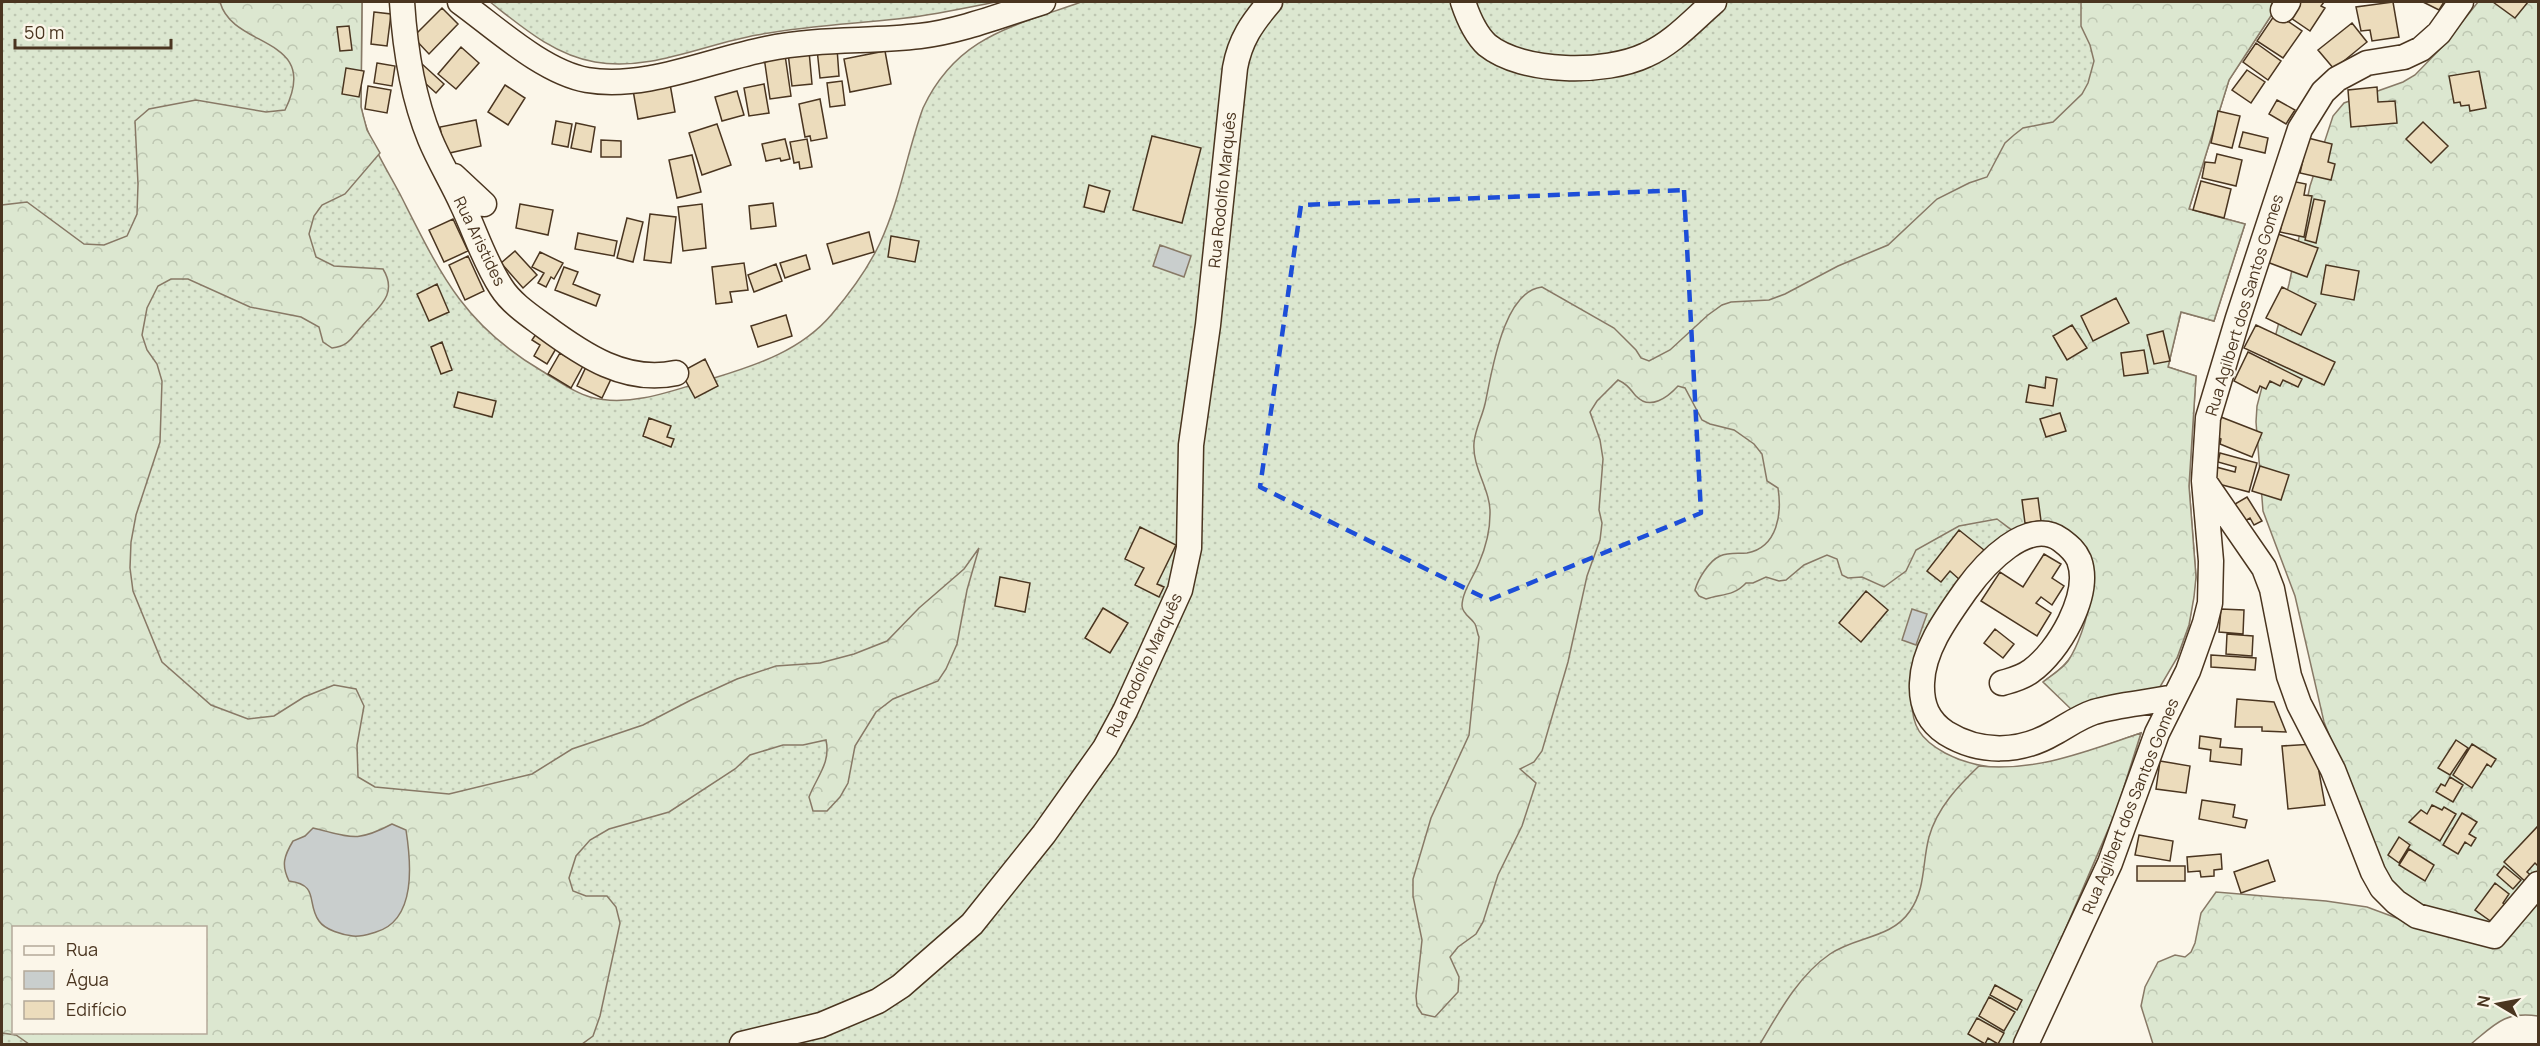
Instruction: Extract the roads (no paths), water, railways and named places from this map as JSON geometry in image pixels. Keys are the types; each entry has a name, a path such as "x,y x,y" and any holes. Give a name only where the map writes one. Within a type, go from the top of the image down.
{"street":[{"name":"Rua Aristides","path":"402,2 404,42 412,84 424,123 501,288 526,313 602,364 632,374 651,377 676,373"},
{"path":"460,2 541,61 586,80 619,82 640,80 807,41 924,36 1043,2"},
{"name":"Rua Rodolfo Marquês","path":"742,1044 821,1025 878,1001 901,986 972,924 1077,788 1105,748 1125,711 1180,590 1185,569 1191,528 1191,445 1208,325 1235,68 1240,43 1245,32 1270,2"},
{"path":"1463,2 1475,29 1486,44 1499,52 1529,63 1596,68 1621,64 1664,46 1714,2"},
{"name":"Rua Agilbert dos Santos Gomes","path":"2026,1044 2110,863 2157,733 2198,646 2210,603 2211,561 2204,481 2208,418 2295,142 2314,104 2337,79 2367,63 2404,57 2421,49 2439,33 2461,2"},
{"path":"444,166 484,204"},
{"path":"2204,481 2264,568 2272,589 2289,676 2299,704 2333,770 2373,872 2382,888 2396,902 2417,916 2494,936 2538,884"},
{"path":"2001,683 2019,678 2031,671 2052,652 2059,644 2079,597 2079,561 2072,548 2044,533 2030,535 2014,542 1970,585 1950,613 1925,659 1921,695 1925,710 1932,721 1956,739 1990,749 2006,749 2034,742 2092,713 2174,697"}],"water":[{"path":"1160,245 1191,256 1184,277 1153,266"},
{"path":"1912,609 1927,614 1916,645 1902,640"},
{"path":"392,824 406,830 409,858 408,888 405,903 399,915 389,925 362,936 335,932 325,927 315,914 309,891 299,883 289,881 285,861 287,851 293,841 305,836 313,828 345,836 361,836"}]}
